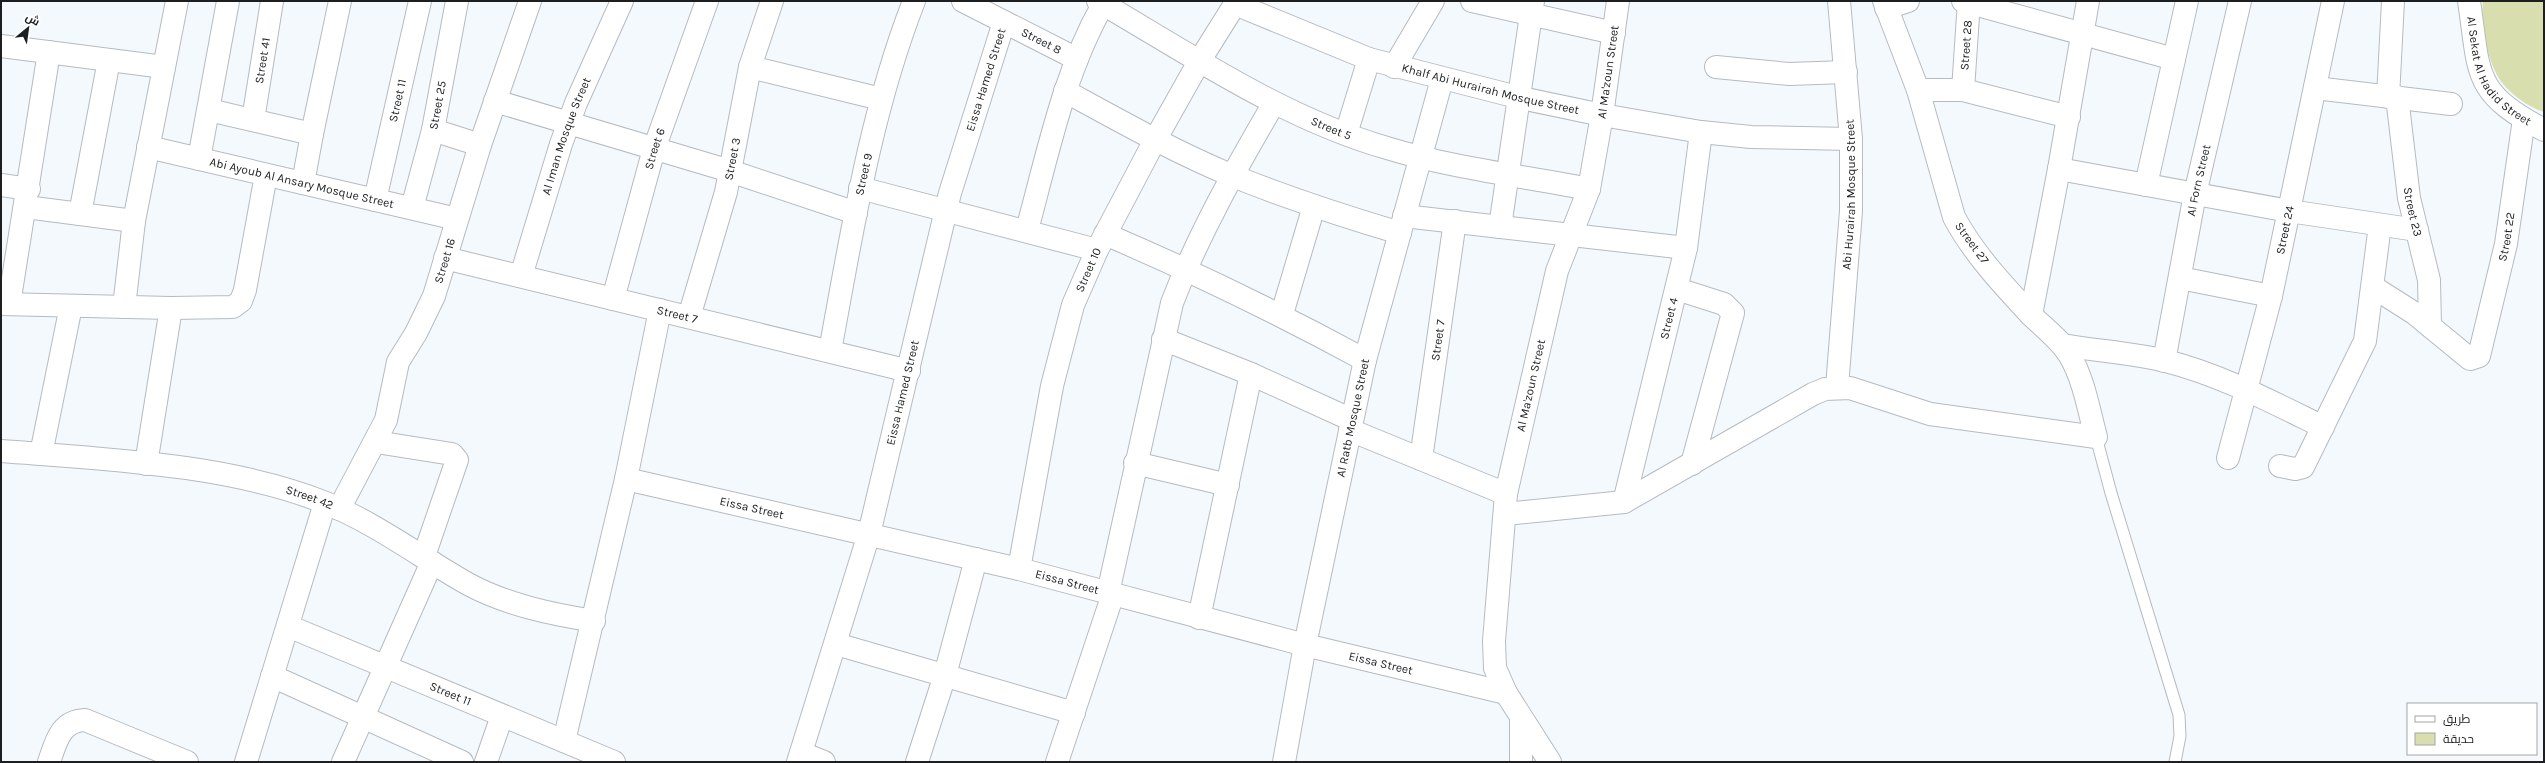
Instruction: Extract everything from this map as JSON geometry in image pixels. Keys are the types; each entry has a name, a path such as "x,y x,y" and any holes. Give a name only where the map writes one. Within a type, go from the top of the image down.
{"street":[{"path":"124,307 134,221 177,1"},
{"path":"199,159 228,1"},
{"name":"Street 41","path":"253,120 272,1"},
{"path":"303,183 340,1"},
{"name":"Street 11","path":"375,200 420,1"},
{"name":"Street 25","path":"412,208 433,130 457,1"},
{"name":"Street 16","path":"246,762 288,626 332,506 376,442 386,420 398,362 426,315 480,145 530,1"},
{"name":"Al Iman Mosque Street","path":"521,276 568,125 622,1"},
{"name":"Street 6","path":"613,299 654,149 707,1"},
{"name":"Street 3","path":"689,317 730,171 750,67 772,1"},
{"name":"Street 9","path":"830,351 860,188 881,99 898,44 914,1"},
{"name":"Street 8","path":"963,1 1077,58"},
{"path":"1394,67 1433,1"},
{"path":"1472,1 1532,7 1614,32"},
{"name":"Al Ma'zoun Street","path":"1550,762 1521,719 1499,681 1493,654 1506,504 1557,271 1589,188 1602,115 1618,1"},
{"name":"Abi Hurairah Mosque Street","path":"1837,1 1846,72 1851,139 1850,211 1837,387"},
{"path":"1885,4 1908,1"},
{"path":"1967,1 2174,59"},
{"name":"Street 28","path":"1963,90 1967,1"},
{"path":"2030,315 2069,116 2088,1"},
{"path":"2146,185 2187,1"},
{"name":"Al Forn Street","path":"2164,361 2195,194 2240,1"},
{"name":"Street 24","path":"2228,458 2248,390 2271,296 2333,1"},
{"name":"Street 23","path":"2393,1 2392,97 2417,230 2429,280 2430,326"},
{"path":"1027,230 1065,91 1077,58 1102,2"},
{"name":"Street 5","path":"1102,2 1274,103 1346,134 1386,148 1421,157 1589,188"},
{"name":"Khalf Abi Hurairah Mosque Street","path":"1236,2 1369,59 1394,67 1521,98 1602,115 1701,132 1751,137 1851,139"},
{"name":"Street 10","path":"1019,569 1052,386 1065,328 1101,242 1155,140 1200,60 1236,2"},
{"name":"Al Sekat Al Hadid Street","path":"2464,3 2478,68 2483,82 2491,94 2503,105 2544,130"},
{"name":"Street 27","path":"1885,4 1918,90 1954,217 1964,236 2030,315 2063,345 2076,368 2096,437"},
{"path":"1500,227 1521,98 1532,7"},
{"name":"Eissa Hamed Street","path":"799,758 836,644 869,534 909,371 946,210 1004,22"},
{"path":"1,46 164,67"},
{"path":"49,52 28,198 5,304 222,309 233,307 241,300 266,175"},
{"path":"1346,134 1369,59"},
{"path":"80,214 109,60"},
{"path":"750,67 881,99"},
{"path":"1716,67 1789,74 1846,72"},
{"name":"Al Ratb Mosque Street","path":"1284,762 1305,645 1365,360 1442,79"},
{"path":"2315,88 2451,104"},
{"path":"1918,90 1963,90 2069,116"},
{"path":"1065,91 1155,140 1232,175 1314,206 1402,224 1455,222 1686,248"},
{"path":"495,102 568,125 730,171 856,213"},
{"path":"1056,762 1074,713 1110,594 1135,463 1172,303 1186,268 1232,175 1274,103"},
{"path":"209,110 312,134"},
{"name":"Street 22","path":"2430,326 2470,359 2476,359 2480,354 2506,244 2524,119"},
{"path":"433,130 480,145"},
{"name":"Street 4","path":"1624,502 1686,248 1701,132"},
{"name":"Abi Ayoub Al Ansary Mosque Street","path":"148,147 457,219"},
{"path":"2059,169 2195,194 2417,230"},
{"path":"1,185 28,198 80,214 134,221"},
{"path":"860,188 1027,230 1101,242 1186,268 1282,314 1365,360"},
{"path":"1282,314 1314,206"},
{"name":"Street 7","path":"1420,459 1455,222"},
{"path":"2280,466 2295,469 2303,467 2365,341 2380,225"},
{"name":"Street 7","path":"445,258 909,371"},
{"path":"2180,278 2271,296"},
{"path":"2373,287 2430,326"},
{"path":"1676,289 1724,304 1733,313 1692,464"},
{"path":"41,454 71,306"},
{"path":"146,464 171,308"},
{"path":"573,750 594,621 626,479 660,310"},
{"path":"1163,339 1251,374 1506,504 1624,502 1813,394 1837,387 1863,391 1930,414 2096,437"},
{"path":"2063,345 2164,361 2248,390 2323,427"},
{"path":"1199,618 1251,374"},
{"path":"343,762 385,667 428,560 457,460 452,454 376,442"},
{"name":"Street 42","path":"1,451 146,464 275,487 332,506 470,584 510,602 551,614 594,621"},
{"path":"1135,463 1228,485"},
{"name":"Eissa Street","path":"626,479 1019,569 1305,645 1506,693"},
{"path":"918,762 945,675 976,559"},
{"name":"Street 11","path":"288,626 502,716 573,750 614,762"},
{"path":"836,644 1074,713"},
{"path":"272,676 462,762"},
{"path":"486,762 502,716"},
{"path":"1521,719 1521,762"},
{"path":"49,762 60,731 76,721 85,720 187,762"},
{"path":"799,758 824,762"}],"lane":[{"path":"2096,437 2111,493 2179,715 2180,736 2175,762"}],"green space":[{"path":"2483,1 2544,1 2544,112 2527,104 2507,89 2493,67 2484,33 2482,10"}]}
